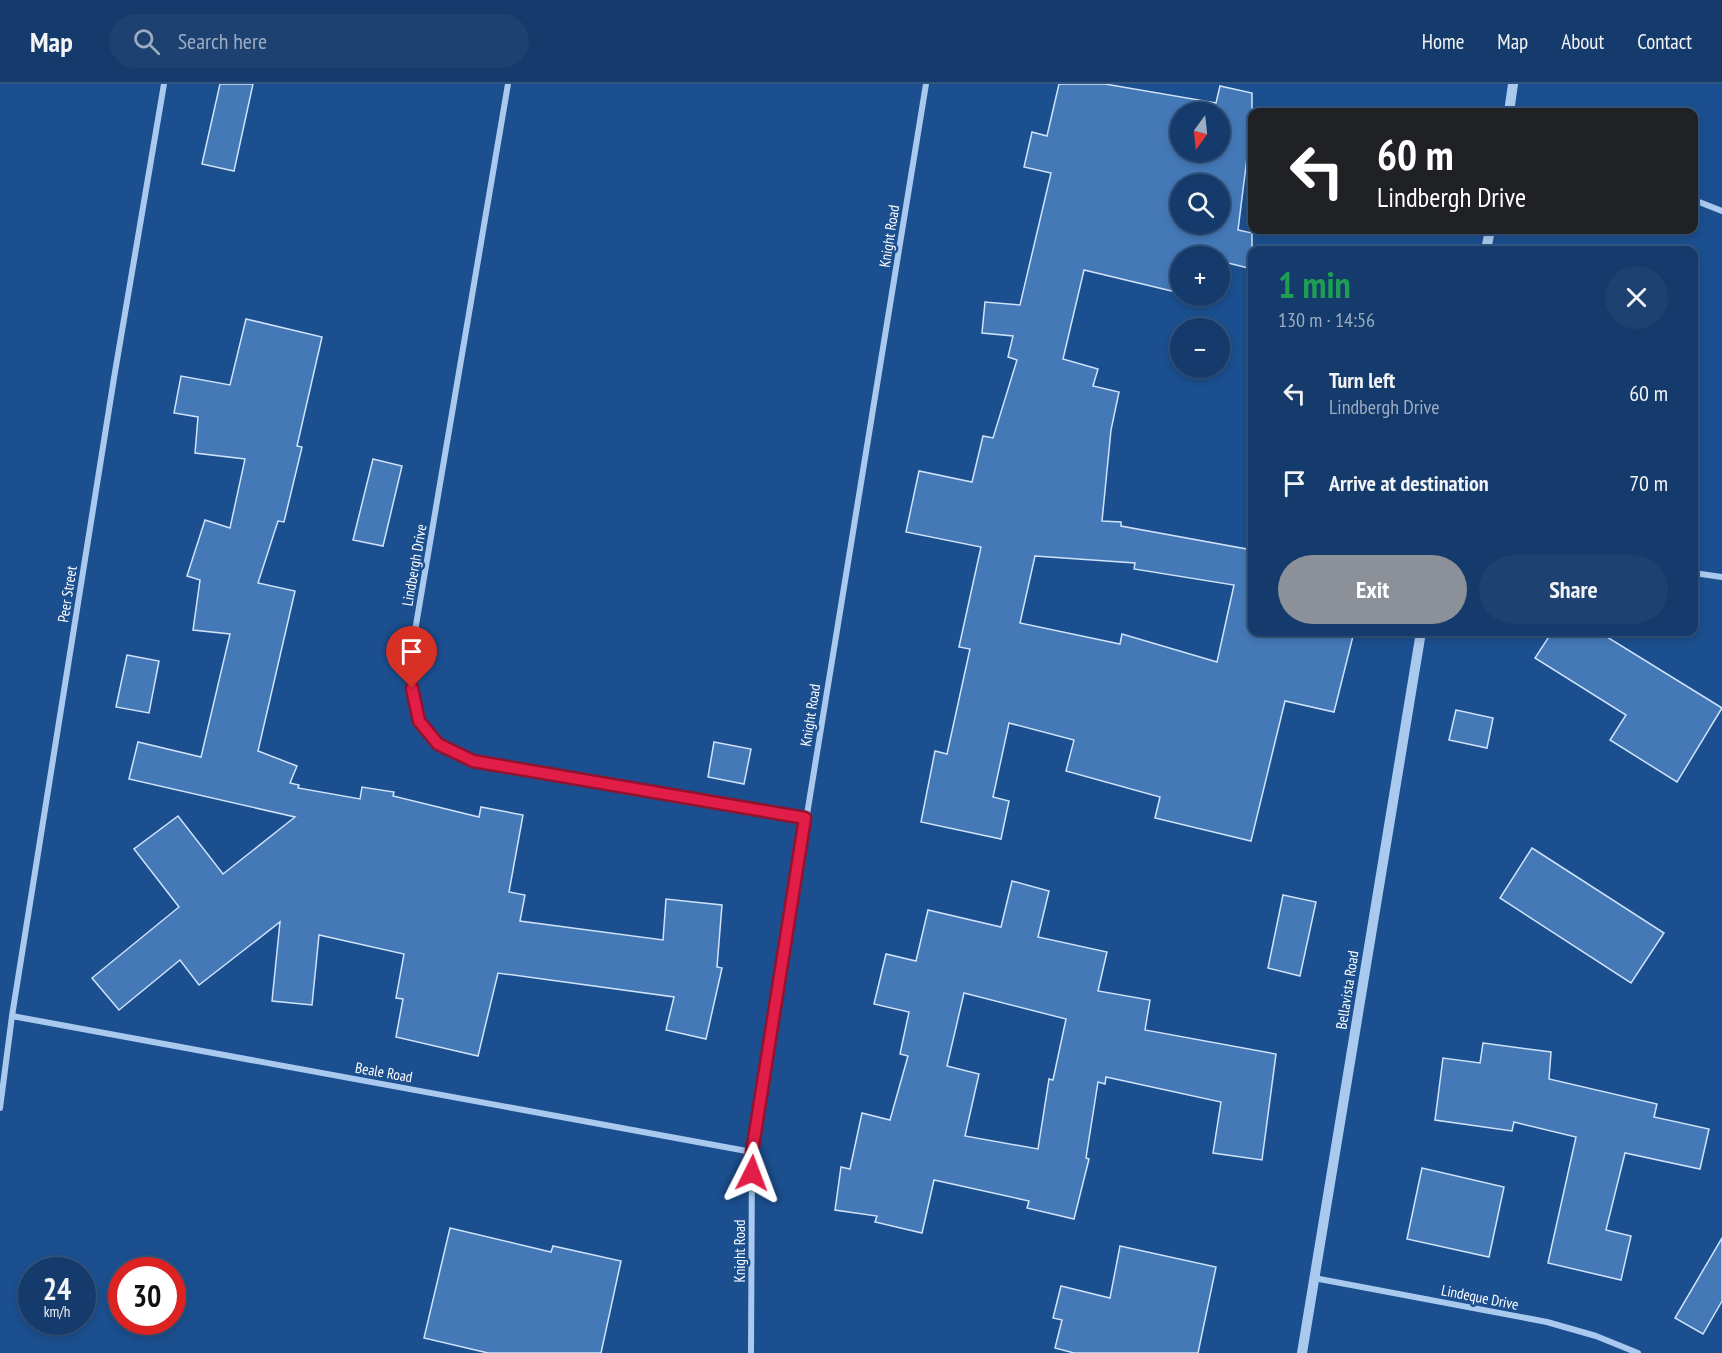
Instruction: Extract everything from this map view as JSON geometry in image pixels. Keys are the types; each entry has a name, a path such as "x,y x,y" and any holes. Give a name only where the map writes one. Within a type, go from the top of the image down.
{"street":[{"name":"Peer Street","path":"0,1108 12,1016 114,378 164,84"},
{"name":"Lindbergh Drive","path":"508,84 416,625 412,688 419,721 438,744 473,761 805,818"},
{"name":"Knight Road","path":"751,1353 752,1152 926,84"},
{"path":"1510,108 1513,84"},
{"path":"1698,202 1722,211"},
{"path":"1698,574 1722,577"},
{"name":"Bellavista Road","path":"1302,1353 1420,636"},
{"name":"Beale Road","path":"12,1016 752,1152"},
{"name":"Lindeque Drive","path":"1314,1278 1546,1322 1596,1336 1638,1353"}],"building":[{"path":"220,84 253,84 234,171 202,164"},
{"path":"1059,84 1105,84 1210,102 1170,102 1170,162 1230,162 1230,102 1216,102 1220,86 1252,93 1252,108 1248,108 1248,150 1238,230 1252,234 1252,246 1248,246 1248,268 1230,264 1230,246 1170,246 1170,291 1084,270 1063,359 1098,369 1093,386 1119,392 1111,430 1102,521 1121,522 1121,526 1248,549 1248,636 1353,636 1334,712 1285,701 1251,841 1155,818 1160,797 1066,771 1074,740 1009,723 993,797 1009,801 1001,839 921,822 935,751 947,754 970,649 959,647 981,547 906,532 919,471 972,482 983,436 993,438 1017,360 1008,357 1013,336 982,333 985,302 1020,305 1051,173 1024,167 1032,132 1047,136","holes":["1035,556 1135,563 1134,569 1234,585 1217,662 1122,634 1120,644 1020,623"]},
{"path":"246,319 322,337 297,446 302,447 284,522 278,521 258,583 295,591 258,751 297,766 290,783 299,785 298,788 360,799 362,787 394,792 393,796 479,817 481,807 523,815 509,892 525,895 520,921 663,940 666,899 722,905 717,967 722,968 706,1039 666,1030 674,997 498,973 478,1056 396,1037 403,999 396,998 404,954 319,935 312,1005 272,1001 280,922 199,985 180,960 119,1010 92,978 179,907 134,849 178,816 223,874 295,817 129,779 138,742 201,757 230,634 193,630 200,580 187,576 205,520 230,528 245,459 195,453 198,417 174,413 181,376 230,385"},
{"path":"373,459 402,466 383,546 353,540"},
{"path":"1549,636 1605,636 1722,708 1677,782 1610,740 1626,715 1535,658"},
{"path":"127,655 159,661 149,713 116,707"},
{"path":"1456,710 1493,718 1487,748 1449,740"},
{"path":"714,742 751,749 744,784 708,777"},
{"path":"1532,848 1664,933 1631,983 1500,898"},
{"path":"1012,881 1049,891 1038,937 1107,952 1098,991 1150,1000 1145,1030 1276,1054 1262,1160 1213,1153 1221,1102 1106,1077 1105,1084 1098,1082 1086,1158 1089,1159 1074,1219 1027,1208 1029,1201 934,1180 922,1233 875,1222 877,1216 835,1210 841,1167 850,1169 862,1113 890,1120 908,1056 900,1054 909,1012 874,1004 886,954 916,961 928,910 1001,927","holes":["964,993 1066,1019 1053,1080 1049,1079 1038,1149 965,1136 979,1074 947,1066"]},
{"path":"1283,895 1316,902 1300,976 1268,968"},
{"path":"1483,1043 1551,1052 1549,1079 1657,1104 1654,1117 1709,1129 1700,1169 1625,1153 1606,1230 1631,1236 1621,1280 1548,1263 1576,1137 1514,1122 1512,1131 1435,1120 1443,1058 1480,1063"},
{"path":"1422,1168 1504,1187 1489,1257 1407,1239"},
{"path":"450,1228 551,1252 553,1246 621,1261 601,1353 488,1353 424,1338"},
{"path":"1722,1238 1722,1301 1703,1334 1675,1318"},
{"path":"1120,1246 1216,1267 1198,1353 1074,1353 1055,1348 1062,1320 1053,1318 1061,1286 1110,1298"}],"route":[{"path":"412,688 419,721 438,744 473,761 805,818 752,1152 752,1173"}]}
